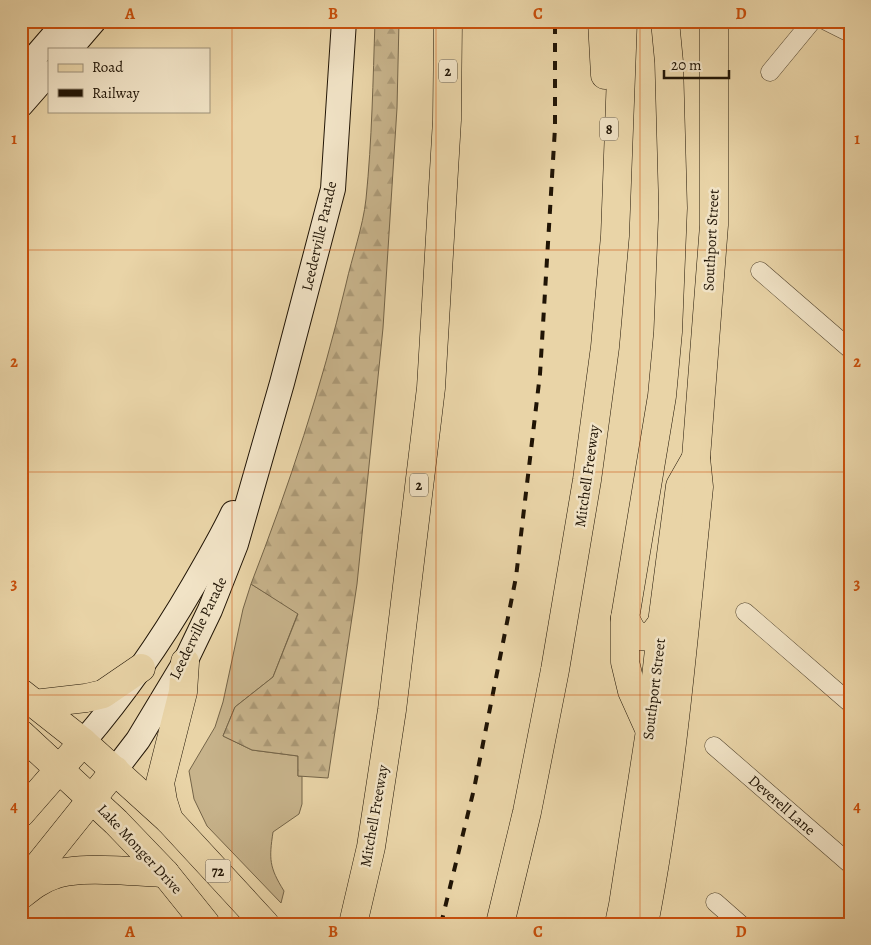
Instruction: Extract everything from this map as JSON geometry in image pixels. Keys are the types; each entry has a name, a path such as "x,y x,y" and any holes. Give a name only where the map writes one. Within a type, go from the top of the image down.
{"main road":[{"path":"21,73 66,21"},
{"path":"71,48 94,21"},
{"name":"Leederville Parade","path":"115,770 138,740 185,662 210,610 236,544 333,188 344,21"},
{"name":"Mitchell Freeway","path":"355,914 370,847 392,710 431,388 447,120 448,21"},
{"name":"8","path":"602,21 616,236"},
{"name":"Mitchell Freeway","path":"500,924 527,812 554,680 581,518 605,347 616,236 623,21"},
{"path":"665,21 669,62 673,208 668,332 662,396 625,618 625,662 632,691 650,731 660,760 665,791"},
{"name":"Southport Street","path":"644,924 653,877 676,714 699,487 696,458 714,225 714,21"},
{"path":"21,105 48,74"},
{"name":"Leederville Parade","path":"83,742 166,632 222,538 264,446"},
{"name":"Southport Street","path":"619,924 650,731 680,486 696,458"},
{"path":"625,618 632,632 642,637 652,636 662,623"},
{"path":"169,820 160,783 183,692 185,662"},
{"path":"28,699 86,698 103,694 120,684 140,668"},
{"name":"72","path":"28,699 83,742 169,820 265,924"},
{"name":"Lake Monger Drive","path":"21,734 92,798 165,873 206,924"},
{"path":"21,814 83,742"},
{"path":"21,887 115,770"},
{"path":"21,895 36,883 54,874 75,870 165,873"}],"street":[{"path":"770,72 812,21"},
{"path":"826,21 850,33"},
{"path":"760,271 850,349"},
{"path":"745,612 850,703"},
{"name":"Deverell Lane","path":"714,746 850,864"},
{"path":"714,902 740,924"}],"green space":[{"path":"375,21 399,21 397,108 383,328 357,584 328,778 298,776 298,756 252,750 223,736 235,707 273,677 298,614 251,584 291,473 315,398 337,322 362,220 370,155"},
{"path":"251,584 298,613 273,677 235,707 223,736 252,750 298,756 298,776 302,776 302,804 299,814 273,832 271,863 284,891 281,903 207,826 194,799 189,771 215,727 223,702 243,609"}],"railway":[{"path":"441,924 474,789 516,577 540,374 555,128 555,27"}]}
